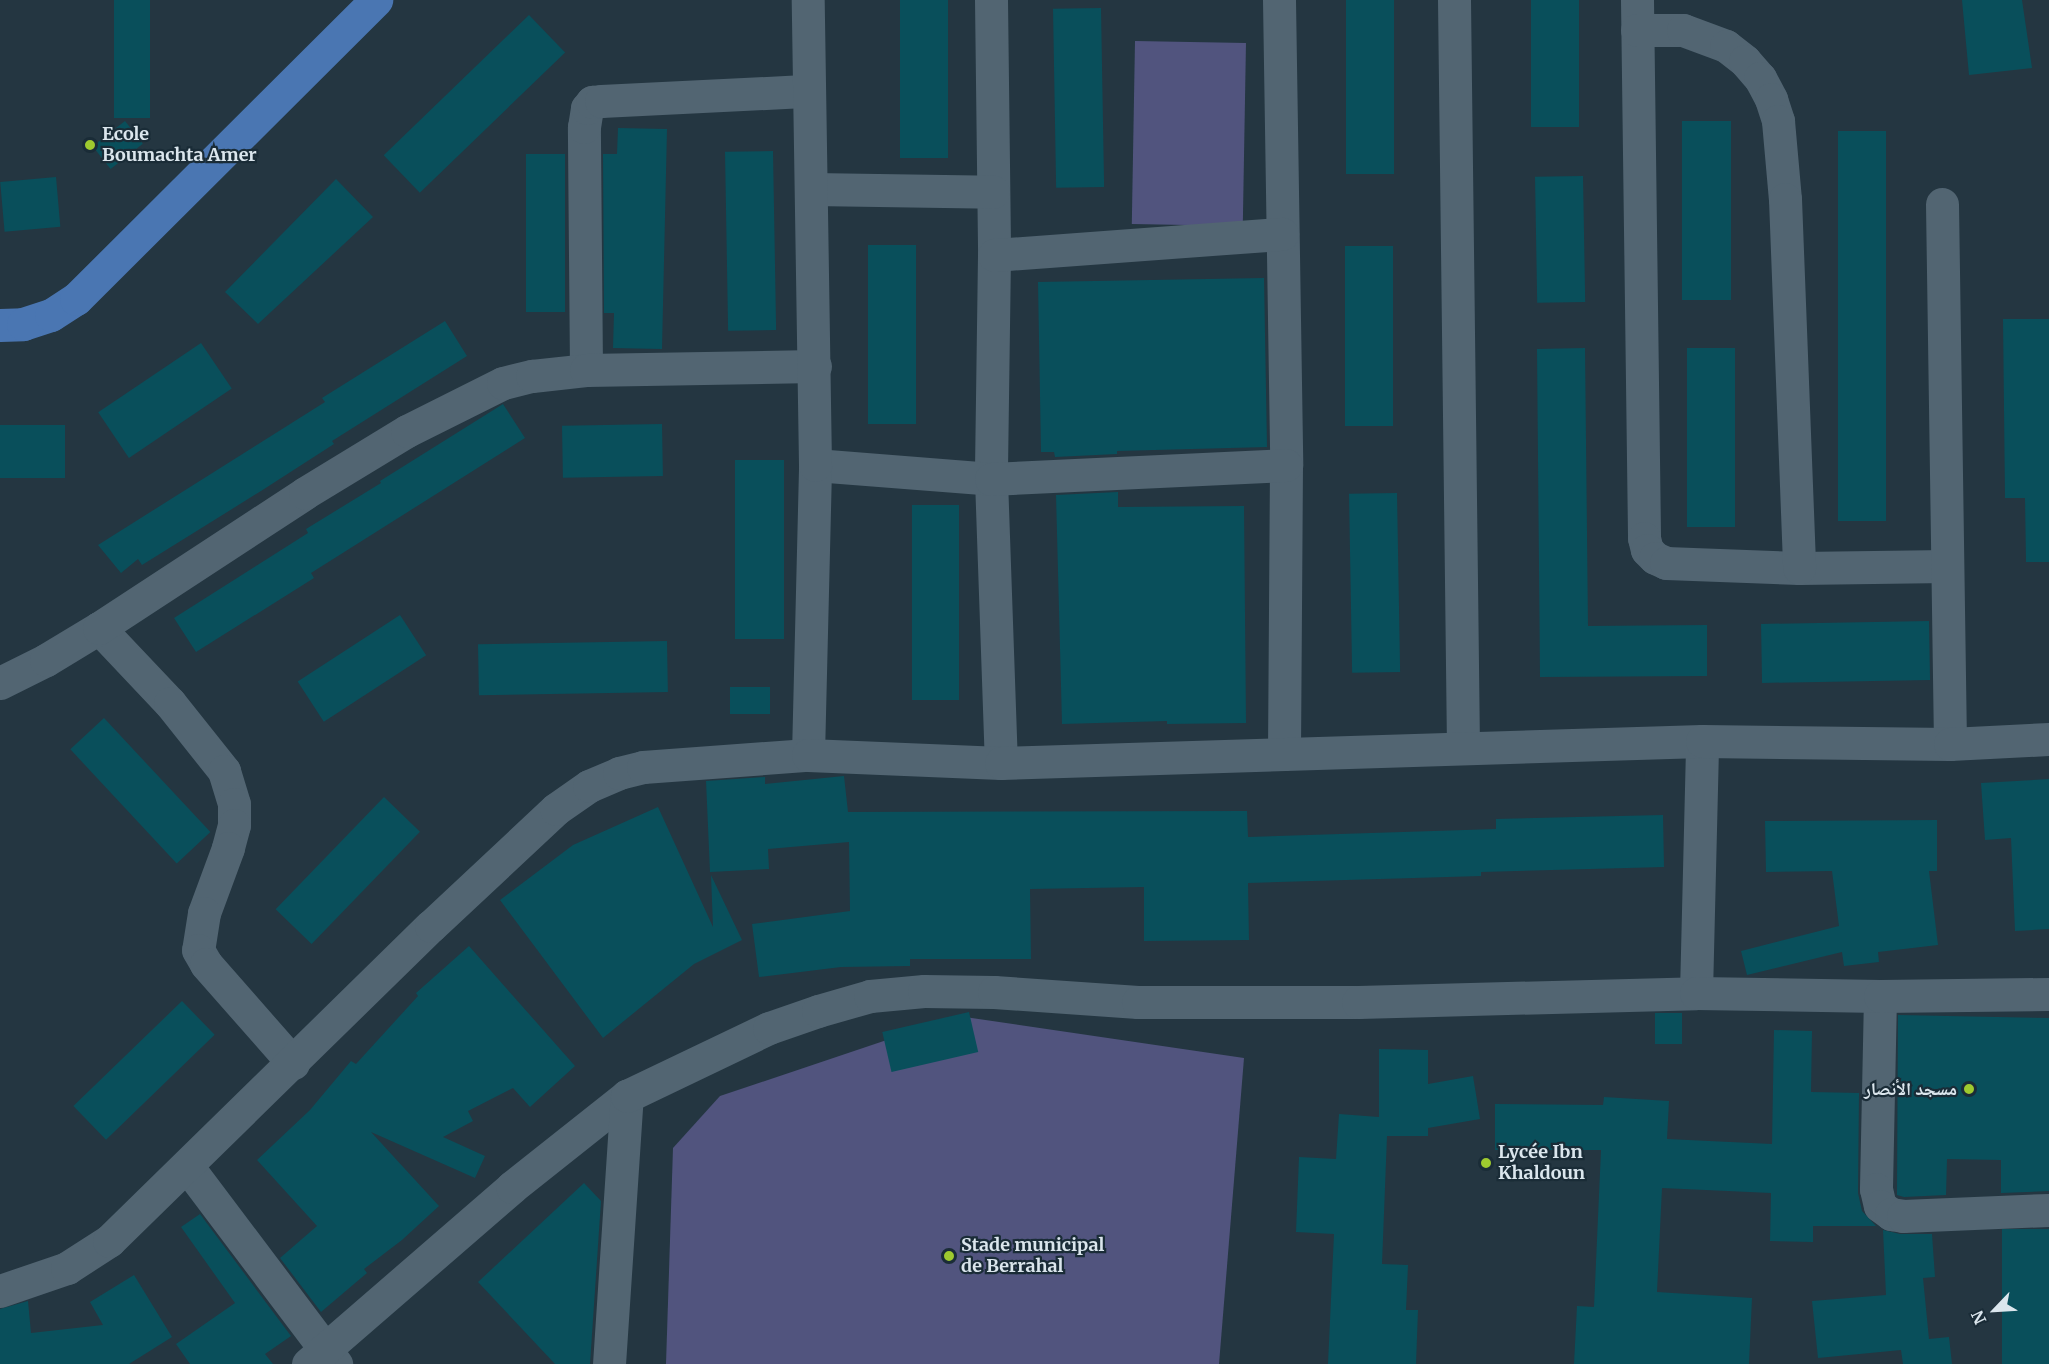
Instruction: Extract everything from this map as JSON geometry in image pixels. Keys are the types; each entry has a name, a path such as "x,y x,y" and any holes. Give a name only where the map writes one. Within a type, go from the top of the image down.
{"main road":[{"path":"0,325 22,324 51,315 75,299 376,0"}],"street":[{"path":"808,0 815,366 808,755"},
{"path":"991,0 994,255 990,478 1001,763"},
{"path":"1279,0 1286,465 1284,754"},
{"path":"1454,0 1463,747"},
{"path":"1799,568 1785,199 1778,121 1771,99 1760,78 1745,61 1726,46 1637,15 1644,538 1647,550 1655,558 1666,563 1799,568 1947,566"},
{"path":"586,370 584,127 587,108 592,102 601,101 809,91"},
{"path":"812,189 993,192"},
{"path":"1942,204 1950,744"},
{"path":"994,255 1282,234"},
{"path":"0,683 46,660 99,628 305,494 425,422 502,383 532,376 586,370 815,366"},
{"path":"815,465 990,478 1286,465"},
{"path":"99,628 170,703 224,771 234,804 234,825 204,913 198,950 206,964 293,1063"},
{"path":"0,1291 67,1268 109,1242 439,918 556,809 589,786 619,773 643,767 808,755 1001,763 1702,741 1950,744 2049,739"},
{"path":"1696,993 1702,741"},
{"path":"188,1166 323,1358 512,1187 627,1096 769,1029 818,1011 870,996 924,991 994,992 1138,1002 1359,1002 1696,993 1880,996 2049,994"},
{"path":"1880,996 1876,1189 1880,1206 1891,1214 1903,1216 2049,1210"},
{"path":"609,1364 627,1096"}],"shaded area":[{"path":"1135,41 1246,43 1243,226 1132,224"},
{"name":"Stade municipal de Berrahal","path":"958,1016 1244,1058 1219,1364 666,1364 673,1148 720,1096"}],"building":[{"path":"114,0 150,0 150,118 114,118"},
{"path":"900,0 948,0 948,158 900,158"},
{"path":"1346,0 1394,0 1394,174 1346,174"},
{"path":"1531,0 1579,0 1579,127 1531,127"},
{"path":"1962,0 2022,0 2032,68 1969,75"},
{"path":"1101,8 1104,187 1056,188 1053,9"},
{"path":"529,15 565,52 420,193 384,155"},
{"path":"125,121 143,144 111,169 93,146"},
{"path":"1682,121 1731,121 1731,300 1682,300"},
{"path":"618,128 667,129 662,349 613,348 614,313 604,313 603,154 617,154"},
{"path":"1838,131 1886,131 1886,521 1838,521"},
{"path":"773,151 776,330 728,331 725,152"},
{"path":"526,154 565,154 565,312 526,312"},
{"path":"1583,176 1585,302 1537,303 1535,177"},
{"path":"56,177 60,227 5,232 0,182"},
{"path":"336,179 373,217 258,324 225,292"},
{"path":"868,245 916,245 916,424 868,424"},
{"path":"1345,246 1393,246 1393,426 1345,426"},
{"path":"1264,278 1267,447 1117,451 1117,454 1055,457 1054,452 1041,452 1038,282"},
{"path":"2003,319 2049,319 2049,562 2026,562 2025,498 2005,498"},
{"path":"445,321 467,356 332,441 334,444 142,565 138,559 121,573 98,545 325,402 322,398"},
{"path":"201,343 232,389 129,458 98,412"},
{"path":"1585,348 1588,626 1707,625 1707,676 1540,677 1537,349"},
{"path":"1687,348 1735,348 1735,527 1687,527"},
{"path":"503,404 525,438 311,573 314,578 196,652 174,618 308,533 306,529"},
{"path":"662,424 663,476 563,478 562,426"},
{"path":"0,425 65,425 65,478 0,478"},
{"path":"735,460 784,460 784,639 735,639"},
{"path":"1118,492 1118,507 1244,506 1246,723 1167,724 1167,721 1062,724 1056,495"},
{"path":"1397,493 1400,672 1352,673 1349,494"},
{"path":"912,505 959,505 959,700 912,700"},
{"path":"400,615 426,655 324,722 298,681"},
{"path":"1929,621 1930,680 1762,683 1761,624"},
{"path":"667,641 668,692 479,695 478,644"},
{"path":"730,687 770,687 770,714 730,714"},
{"path":"104,718 210,832 177,863 70,749"},
{"path":"844,776 848,812 1247,811 1248,837 1496,829 1496,819 1663,815 1664,867 1481,872 1481,876 1248,883 1249,940 1144,941 1144,887 1030,889 1031,959 910,959 910,966 841,967 759,977 752,924 850,911 849,842 768,849 769,869 710,872 706,781 765,777 765,784"},
{"path":"2049,779 2049,929 2015,931 2011,838 1985,840 1981,783"},
{"path":"384,797 420,832 312,944 276,909"},
{"path":"658,807 713,927 711,875 742,940 694,964 603,1038 500,900 573,845"},
{"path":"1937,820 1937,871 1929,871 1938,945 1878,952 1879,962 1844,966 1842,952 1747,975 1741,951 1839,926 1832,871 1766,872 1765,821"},
{"path":"469,946 575,1066 530,1107 513,1088 468,1111 473,1121 443,1137 485,1156 475,1178 371,1132 439,1206 402,1240 364,1269 367,1273 321,1312 280,1258 317,1226 257,1160 310,1110 351,1061 356,1064 418,996 416,993"},
{"path":"182,1001 215,1035 106,1140 73,1106"},
{"path":"969,1012 978,1052 892,1072 882,1032"},
{"path":"1655,1013 1682,1013 1682,1044 1655,1044"},
{"name":"مسجد الأنصار","path":"1898,1015 2049,1018 2049,1191 2001,1193 2001,1160 1947,1159 1946,1195 1904,1197 1897,1195"},
{"path":"1774,1030 1812,1031 1811,1092 1859,1093 1858,1193 1862,1211 1876,1226 1813,1226 1813,1242 1770,1241 1771,1193 1662,1188 1657,1292 1752,1298 1749,1364 1574,1364 1577,1306 1594,1307 1601,1150 1495,1150 1495,1104 1603,1105 1604,1097 1669,1101 1667,1139 1772,1144"},
{"path":"1379,1049 1428,1050 1428,1084 1473,1076 1480,1119 1428,1128 1428,1136 1387,1136 1382,1264 1408,1265 1406,1310 1418,1310 1416,1364 1328,1364 1334,1234 1296,1232 1299,1157 1336,1159 1339,1114 1379,1117"},
{"path":"584,1183 601,1201 590,1364 555,1364 478,1282"},
{"path":"200,1214 291,1336 265,1354 273,1364 190,1364 176,1344 235,1303 181,1227"},
{"path":"2002,1229 2049,1229 2049,1364 2002,1364"},
{"path":"1883,1230 1900,1234 1932,1234 1935,1277 1923,1278 1929,1339 1949,1337 1952,1364 1903,1364 1901,1350 1818,1358 1812,1301 1886,1295"},
{"path":"134,1275 172,1337 129,1364 0,1364 0,1309 28,1301 31,1333 103,1325 90,1302"}],"place":[{"name":"Ecole Boumachta Amer","path":"90,145"},
{"name":"مسجد الأنصار","path":"1969,1089"},
{"name":"Lycée Ibn Khaldoun","path":"1486,1163"},
{"name":"Stade municipal de Berrahal","path":"949,1256"}]}
